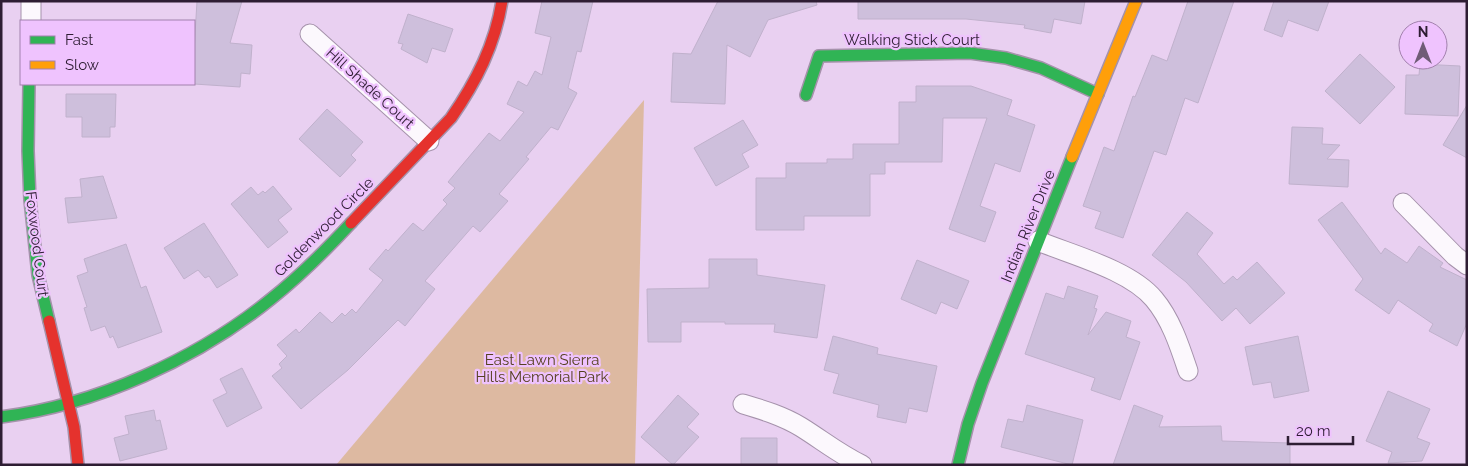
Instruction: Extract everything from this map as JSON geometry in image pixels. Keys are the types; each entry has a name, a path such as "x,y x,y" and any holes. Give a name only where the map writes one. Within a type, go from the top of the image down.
{"street":[{"path":"31,1 31,20"},
{"name":"Goldenwood Circle","path":"1,417 17,415 112,389 174,361 221,335 291,282 320,257 451,118 470,92 478,76 493,41 500,18 502,1"},
{"name":"Indian River Drive","path":"958,465 962,444 974,405 1038,241 1136,1"},
{"name":"Hill Shade Court","path":"310,34 429,141"},
{"name":"Walking Stick Court","path":"806,95 819,56 970,53 1006,58 1041,68 1098,94"},
{"name":"Foxwood Court","path":"29,85 28,151 30,200 37,266 74,427 78,465"},
{"path":"1403,203 1455,256 1467,265"},
{"path":"1038,241 1130,279 1154,298 1178,341 1188,371"},
{"path":"742,404 773,413 800,426 841,454 862,465"}],"green space":[{"name":"East Lawn Sierra Hills Memorial Park","path":"644,100 635,465 336,465"}],"building":[{"path":"197,1 242,1 230,43 252,45 250,74 241,73 240,87 195,84"},
{"path":"542,1 593,1 581,52 577,51 568,88 577,93 558,130 551,127 526,157 529,159 499,194 508,201 480,232 473,226 425,281 435,289 405,326 398,320 348,370 301,409 272,376 282,368 279,364 287,356 277,345 296,329 299,333 320,312 332,323 342,313 345,316 352,309 356,313 383,280 369,269 386,249 388,251 413,223 423,231 447,204 443,200 455,188 448,182 489,133 500,141 524,112 507,104 518,81 527,86 535,71 542,75 551,37 535,33"},
{"path":"718,1 816,1 817,5 768,20 750,57 727,45 725,104 671,102 673,53 691,54"},
{"path":"858,1 1085,1 1081,24 1054,19 1051,33 1024,28 1025,25 966,19 858,19"},
{"path":"1188,1 1234,1 1198,103 1185,98 1166,155 1154,151 1123,238 1095,228 1101,212 1083,206 1104,147 1114,151 1133,96 1135,97 1152,55 1167,61"},
{"path":"1274,1 1329,1 1318,31 1288,20 1282,37 1264,30"},
{"path":"408,14 453,29 445,52 432,48 427,63 401,49 403,44 398,43"},
{"path":"1360,54 1395,87 1360,124 1325,91"},
{"path":"1448,65 1460,66 1458,116 1405,114 1406,75 1419,75 1419,70 1448,70"},
{"path":"916,86 971,86 1012,100 1007,115 1035,125 1020,172 995,163 980,206 996,212 985,242 949,229 987,118 943,118 942,162 885,162 885,174 870,174 870,216 804,216 804,230 756,230 756,178 786,178 786,163 827,163 827,159 853,159 853,144 899,144 899,102 916,102"},
{"path":"66,94 116,94 115,127 110,127 110,137 82,137 82,117 66,117"},
{"path":"1467,105 1467,158 1443,145"},
{"path":"327,109 363,142 351,155 356,160 340,177 299,139"},
{"path":"743,120 758,145 742,154 749,167 716,186 694,148"},
{"path":"1292,127 1323,128 1322,144 1340,145 1327,159 1349,160 1348,187 1289,184"},
{"path":"103,176 117,218 68,223 65,198 82,197 80,179"},
{"path":"273,186 292,209 278,220 288,232 268,248 231,204 251,187 258,195 263,191 265,193"},
{"path":"1342,202 1381,254 1385,248 1407,263 1419,246 1443,263 1440,267 1467,280 1467,323 1457,346 1429,331 1433,324 1398,300 1389,314 1355,290 1363,279 1318,220"},
{"path":"1187,212 1213,233 1197,254 1224,284 1233,276 1237,280 1257,262 1285,293 1250,324 1236,308 1222,321 1186,282 1152,255"},
{"path":"204,223 238,275 217,288 209,276 205,278 198,270 184,279 164,248"},
{"path":"126,244 141,288 146,286 162,332 118,348 113,336 110,338 105,326 91,331 84,308 87,307 77,276 88,272 84,259"},
{"path":"709,259 757,259 757,275 825,285 817,338 774,332 775,324 681,322 681,342 648,342 647,289 709,288"},
{"path":"917,260 969,281 957,309 941,302 936,314 901,299"},
{"path":"1068,286 1098,296 1094,308 1097,309 1088,335 1106,312 1131,321 1126,337 1140,342 1120,400 1091,390 1095,378 1025,354 1046,293 1064,299"},
{"path":"833,336 878,348 877,354 937,366 927,412 909,408 906,423 877,417 879,405 833,393 839,374 824,370"},
{"path":"1298,336 1309,391 1274,398 1271,382 1253,385 1245,347"},
{"path":"242,368 262,408 227,427 213,400 227,393 220,379"},
{"path":"1388,391 1430,409 1417,438 1430,443 1422,461 1388,463 1392,452 1366,441"},
{"path":"678,395 699,414 687,427 699,437 673,465 641,437"},
{"path":"1027,405 1083,420 1072,465 1001,447 1008,419 1023,422"},
{"path":"1134,405 1163,416 1159,427 1221,426 1222,441 1290,443 1290,465 1113,465"},
{"path":"154,410 156,421 160,420 167,449 120,461 114,438 129,434 125,416"},
{"path":"741,438 777,438 777,465 741,465"}],"traffic: fast":[{"path":"806,95 819,56 970,53 1006,58 1041,68 1098,94"},
{"path":"29,85 28,151 30,200 38,275 49,321"},
{"path":"958,465 968,424 982,383 1072,157"},
{"path":"1,417 73,402 109,390 178,360 242,321 271,299 312,263 351,223"}],"traffic: slow":[{"path":"1072,157 1136,1"}],"traffic: jam":[{"path":"351,223 451,118 469,91 483,62 495,33 502,1"},
{"path":"49,321 74,427 78,465"}]}
